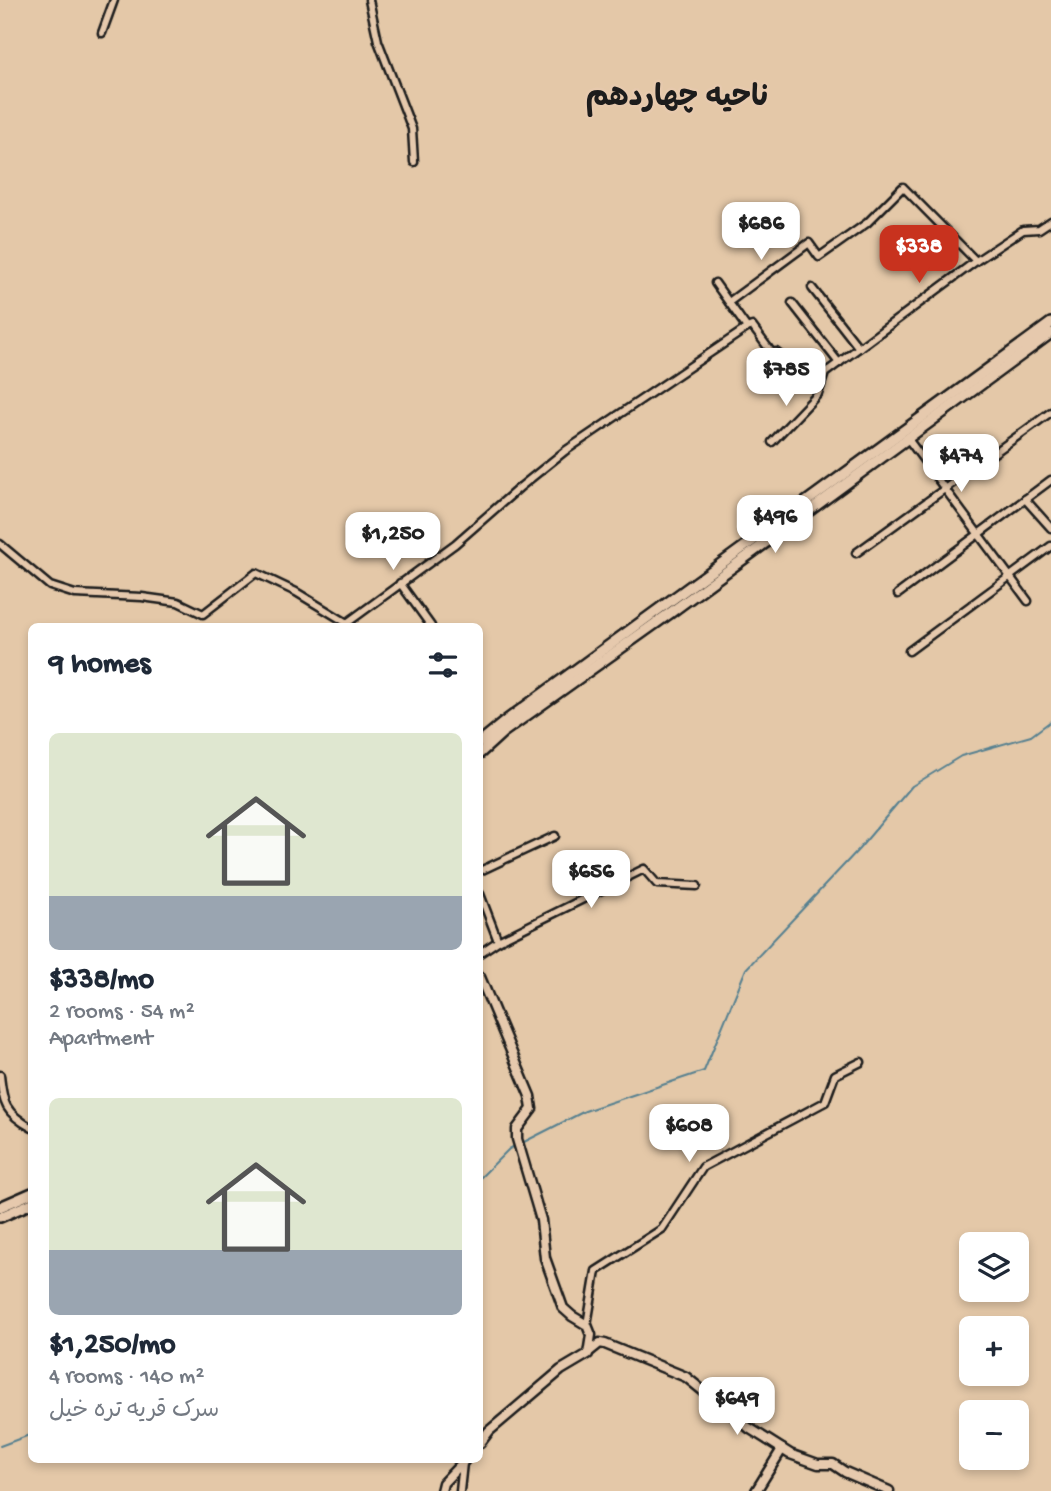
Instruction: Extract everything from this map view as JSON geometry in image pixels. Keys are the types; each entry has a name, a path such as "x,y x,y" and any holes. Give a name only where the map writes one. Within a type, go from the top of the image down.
{"main road":[{"path":"483,741 518,712 1051,323"},
{"path":"483,749 503,732 714,582 1051,333"},
{"path":"0,1207 28,1195"},
{"path":"0,1217 28,1205"}],"street":[{"path":"102,33 114,0"},
{"path":"369,0 378,41 412,129 414,162"},
{"path":"729,302 809,243 820,257 867,223 903,187 976,261"},
{"path":"772,442 818,394 825,373 976,261 1023,230 1039,229 1051,221"},
{"path":"715,283 747,328"},
{"path":"812,288 859,348"},
{"path":"792,303 839,363"},
{"path":"0,544 50,586 75,593 178,602 203,614 256,573 296,592 347,623 456,544 565,451 747,328 752,326 772,353 776,352 820,386"},
{"path":"856,553 1051,412"},
{"path":"908,439 1028,601"},
{"path":"898,594 1051,480"},
{"path":"1025,499 1051,528"},
{"path":"909,651 1051,546"},
{"path":"400,583 429,623"},
{"path":"483,870 555,836"},
{"path":"483,951 498,941 644,869 657,884 697,886"},
{"path":"483,902 498,941"},
{"path":"483,984 530,1096 532,1109 517,1129 541,1220 545,1258 562,1308 587,1325"},
{"path":"590,1351 591,1335 587,1325 596,1271 662,1229 703,1167 825,1102 835,1075 861,1062"},
{"path":"0,1075 4,1105 16,1119 28,1126"},
{"path":"483,1439 561,1370 600,1343 686,1377 749,1428 782,1449 818,1464 833,1464 890,1491"},
{"path":"756,1491 782,1449"},
{"path":"441,1491 443,1483 462,1463"},
{"path":"460,1491 464,1463"}],"waterway":[{"path":"520,1144 585,1111 704,1071 746,969 859,849 912,786 961,756 1031,736 1051,721"},
{"path":"483,1175 515,1146"},
{"path":"0,1446 28,1436"}],"district":[{"name":"ناحیه چهاردهم","path":"677,99"}]}
